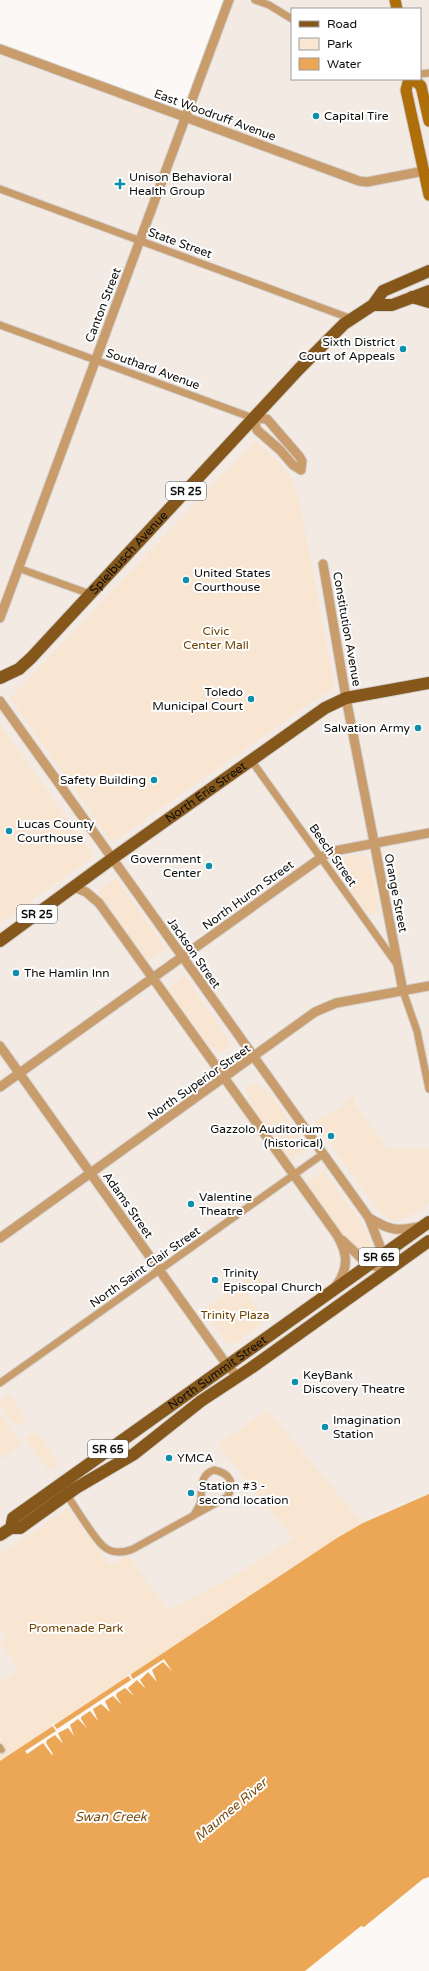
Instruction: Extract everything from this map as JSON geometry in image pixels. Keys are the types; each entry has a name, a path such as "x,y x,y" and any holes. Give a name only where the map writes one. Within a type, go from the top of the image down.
{"main road":[{"path":"409,80 406,90 429,195"},
{"path":"414,80 420,86 429,120"},
{"name":"Spielbusch Avenue","path":"0,678 18,669 31,658 253,418 334,334 372,304 383,291 429,271"},
{"path":"372,304 392,305 429,291"},
{"path":"412,297 429,302"},
{"name":"North Erie Street","path":"0,941 113,858 326,708 346,698 429,684"},
{"name":"North Summit Street","path":"63,1490 97,1457 427,1224"},
{"name":"North Summit Street","path":"0,1535 11,1528 13,1518 63,1490 106,1470 134,1454 201,1401 238,1377 429,1241"},
{"path":"150,1419 160,1422 162,1431"},
{"path":"97,1457 98,1465 106,1470"}],"street":[{"name":"Canton Street","path":"0,618 185,116 230,0"},
{"path":"255,0 269,5 291,18"},
{"name":"East Woodruff Avenue","path":"0,49 359,181 368,182 424,172"},
{"name":"State Street","path":"0,189 352,319"},
{"name":"Southard Avenue","path":"0,325 253,418"},
{"path":"253,418 267,419 269,421 302,461 301,470 292,465 280,450 257,430 253,418"},
{"name":"Constitution Avenue","path":"323,564 346,698"},
{"path":"18,568 90,594"},
{"name":"Orange Street","path":"346,698 397,964 403,990 416,1024 429,1089"},
{"name":"Jackson Street","path":"0,701 369,1218 383,1254 385,1272"},
{"name":"Beech Street","path":"251,760 397,964"},
{"name":"North Huron Street","path":"0,1087 183,957 320,857 334,850 429,833"},
{"path":"74,887 86,892 99,903 337,1235 346,1253 342,1278 333,1290"},
{"name":"North Superior Street","path":"0,1238 324,1007 429,986"},
{"name":"Adams Street","path":"0,1046 227,1365 238,1377"},
{"name":"North Saint Clair Street","path":"0,1384 323,1154"},
{"name":"Jackson Street","path":"369,1218 382,1226 399,1231 427,1224"},
{"path":"337,1235 357,1254 385,1272"},
{"path":"63,1490 102,1546 114,1552 122,1552 133,1549 193,1516 227,1497 232,1486 227,1475 214,1470 206,1475 201,1486 199,1505 193,1516"}],"shaded area":[{"path":"225,0 429,0 429,1494 363,1523 337,1538 0,1761 0,44 183,111"}],"green space":[{"name":"Civic Center Mall","path":"256,440 289,475 298,494 334,684 332,690 313,701 116,840 110,840 10,698"},
{"path":"0,725 94,856 0,923"},
{"path":"359,854 366,857 370,862 379,909 374,915 366,912 337,871 337,858"},
{"path":"116,878 166,949 148,961 98,891"},
{"path":"185,976 227,1038 230,1046 220,1053 205,1041 167,989"},
{"path":"256,1083 270,1094 308,1148 290,1160 253,1109 246,1089"},
{"path":"354,1095 355,1105 388,1149 427,1148 429,1150 429,1201 427,1206 402,1220 391,1221 378,1210 314,1122 342,1107 346,1100"},
{"path":"324,1171 362,1224 371,1245 361,1252 341,1233 306,1184"},
{"name":"Trinity Plaza","path":"256,1271 263,1282 249,1292 249,1296 266,1320 234,1344 227,1343 203,1310"},
{"path":"7,1395 10,1396 25,1417 25,1421 18,1426 9,1419 0,1403 0,1400"},
{"name":"Promenade Park","path":"267,1410 363,1523 337,1538 0,1761 0,1741 3,1740 0,1736 0,1683 19,1670 0,1643 6,1637 0,1628 0,1555 68,1508 110,1566 128,1555 168,1611 253,1565 293,1538 218,1445"},
{"path":"0,1415 22,1444 0,1460"},
{"path":"33,1433 38,1433 58,1463 51,1470 47,1469 27,1441 27,1437"}],"water":[{"path":"429,1494 429,1877 423,1879 364,1927 361,1926 305,1971 0,1971 0,1761 337,1538 363,1523"}],"pier":[{"path":"164,1659 172,1671 163,1662 152,1670 157,1682 148,1672 140,1680 146,1689 137,1680 128,1688 134,1696 125,1688 117,1693 116,1696 122,1705 113,1696 105,1701 110,1712 101,1704 93,1709 98,1721 90,1711 81,1717 87,1728 78,1719 70,1725 74,1736 68,1728 58,1733 63,1744 55,1735 47,1740 46,1743 53,1754 52,1755 43,1743 27,1754 25,1751 56,1731 52,1725 53,1724 57,1729 131,1680 128,1675 130,1674 133,1679"}],"place":[{"name":"Capital Tire","path":"316,116"},
{"name":"Unison Behavioral Health Group","path":"120,184"},
{"name":"Sixth District Court of Appeals","path":"403,349"},
{"name":"United States Courthouse","path":"186,580"},
{"name":"Toledo Municipal Court","path":"251,699"},
{"name":"Salvation Army","path":"418,728"},
{"name":"Safety Building","path":"154,780"},
{"name":"Lucas County Courthouse","path":"9,831"},
{"name":"Government Center","path":"209,866"},
{"name":"The Hamlin Inn","path":"16,973"},
{"name":"Gazzolo Auditorium (historical)","path":"331,1136"},
{"name":"Valentine Theatre","path":"191,1204"},
{"name":"Trinity Episcopal Church","path":"215,1280"},
{"name":"KeyBank Discovery Theatre","path":"295,1382"},
{"name":"Imagination Station","path":"325,1427"},
{"name":"YMCA","path":"169,1458"},
{"name":"Station #3 - second location","path":"191,1493"}],"water label":[{"name":"Maumee River","path":"231,1810"},
{"name":"Swan Creek","path":"111,1817"}]}
